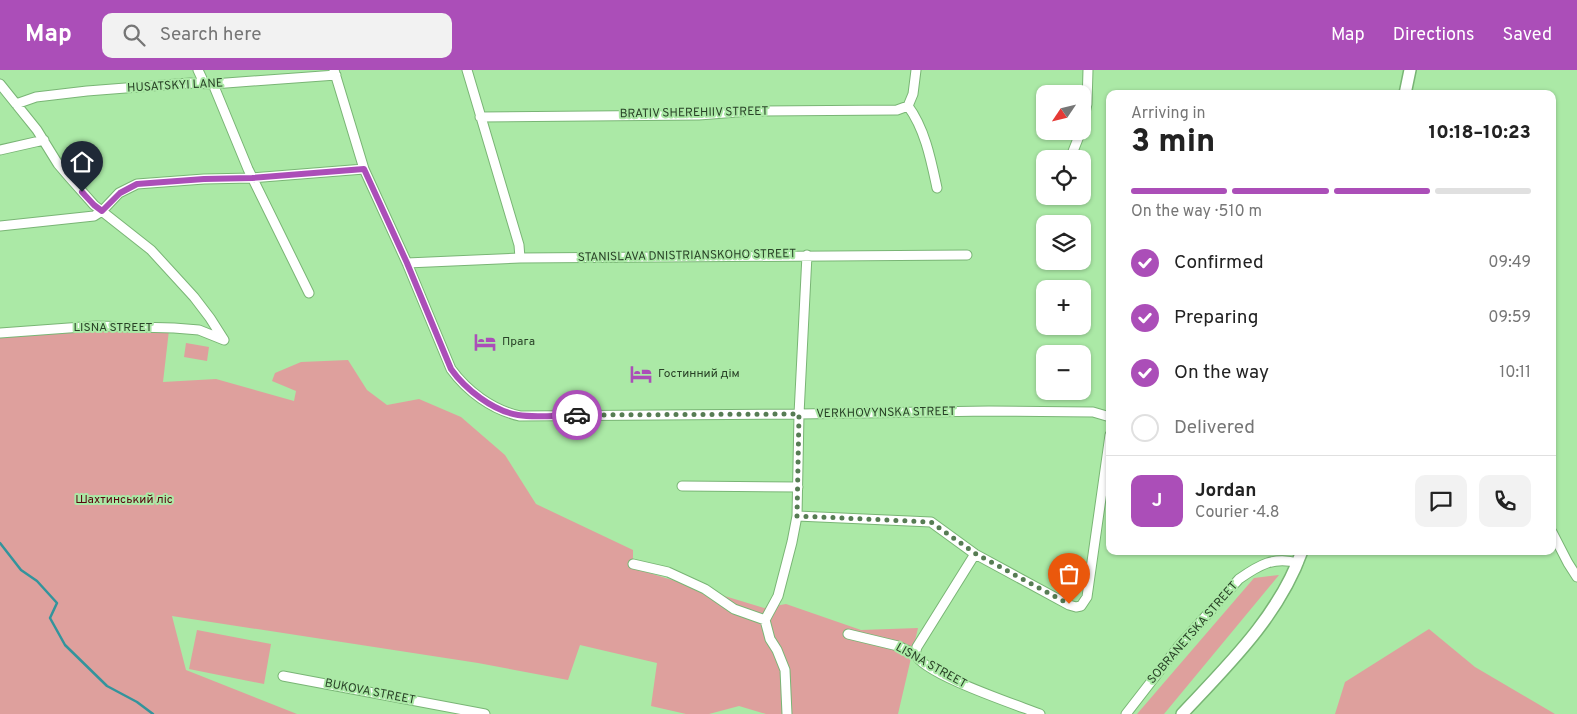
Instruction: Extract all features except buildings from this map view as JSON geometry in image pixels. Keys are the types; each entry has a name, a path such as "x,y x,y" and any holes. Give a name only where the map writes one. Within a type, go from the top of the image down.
{"main road":[{"path":"1406,90 1410,70"},
{"path":"1182,714 1252,637 1286,588 1301,555"}],"street":[{"path":"198,70 208,83 252,178 310,293"},
{"path":"466,70 519,245 520,258"},
{"path":"916,70 914,94 908,106 914,113 921,130 938,188"},
{"path":"1088,70 1088,85"},
{"name":"HUSATSKYI LANE","path":"16,104 36,97 79,92 335,72"},
{"name":"VERKHOVYNSKA STREET","path":"335,72 364,169 407,263 451,369 459,380 486,402 520,416 989,411 1093,412 1106,416"},
{"path":"0,84 44,140 58,164 94,205 102,211"},
{"name":"BRATIV SHEREHIIV STREET","path":"480,117 699,115 750,111 897,110 908,106"},
{"path":"0,150 44,140"},
{"path":"0,226 94,216 102,211 120,193 137,184 204,179 252,178 364,169"},
{"name":"LISNA STREET","path":"0,333 96,326 174,328 199,330 224,340 194,297 151,250 102,211"},
{"path":"787,714 785,670 770,638 765,620 778,596 797,516 799,414 807,255"},
{"name":"STANISLAVA DNISTRIANSKOHO STREET","path":"407,263 520,258 967,255"},
{"path":"682,486 798,487"},
{"path":"797,516 931,522 976,554 1076,607 1081,606 1085,602 1106,501"},
{"path":"1556,540 1577,577"},
{"path":"915,654 917,647 976,554"},
{"name":"SOBRANETSKA STREET","path":"1126,714 1178,647 1239,579 1271,561 1279,559 1298,563"},
{"path":"633,564 668,572 705,589 734,609 765,620"},
{"name":"LISNA STREET","path":"848,634 898,646 915,654 917,659 931,668 973,688 1040,714"},
{"name":"BUKOVA STREET","path":"284,676 485,714"}],"green space":[{"name":"Шахтинський ліс","path":"19,330 169,330 163,382 216,379 294,401 296,391 272,381 275,373 301,362 348,360 367,390 387,405 419,399 461,417 505,455 536,504 633,550 633,568 764,608 786,604 861,630 918,628 898,714 766,714 739,706 709,714 686,714 651,706 657,663 580,645 568,680 478,663 172,616 186,670 297,714 0,714 0,334"},
{"path":"186,343 209,347 207,361 184,357"},
{"path":"1279,575 1164,714 1137,714 1254,578"},
{"path":"1429,629 1475,667 1555,714 1335,714 1345,682"},
{"path":"197,630 271,644 264,684 189,669"}],"waterway":[{"path":"0,543 21,570 37,581 57,603 50,618 65,645 107,686 137,702 153,714"}],"way so far":[{"path":"577,415 799,414 797,516 931,522 976,554 1069,604"}],"place":[{"name":"Прага","path":"485,342"},
{"name":"Гостинний дім","path":"641,374"}],"route":[{"path":"82,192 102,211 108,202 137,184 204,179 252,178 364,169 407,263 451,369 459,380 486,402 520,416 577,415"}]}
